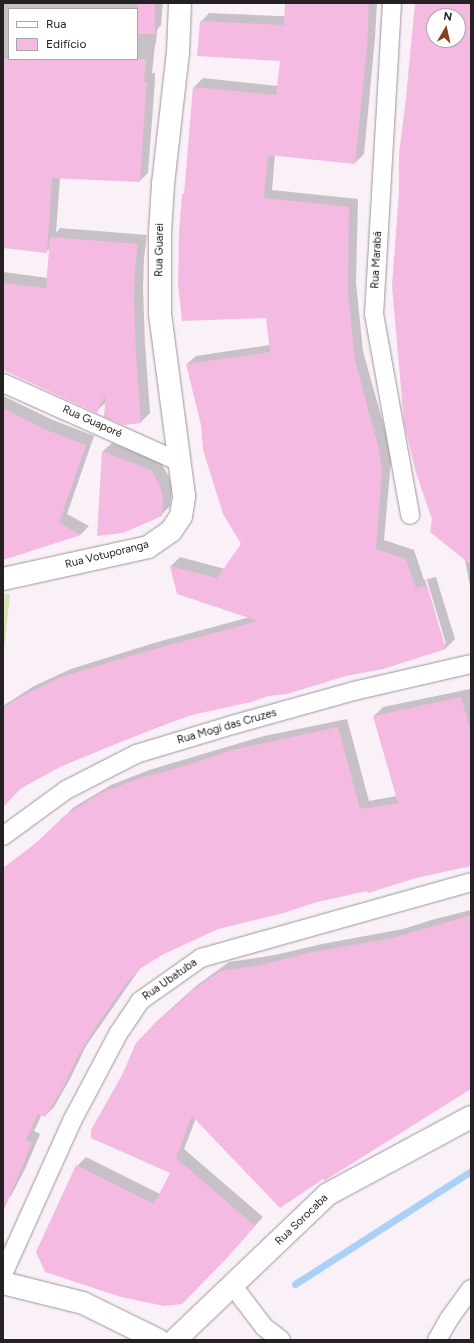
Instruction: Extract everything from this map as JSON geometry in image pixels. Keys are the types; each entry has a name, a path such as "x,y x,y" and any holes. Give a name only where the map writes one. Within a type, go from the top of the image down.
{"street":[{"name":"Rua Guarei","path":"180,3 178,53 163,184 160,232 160,314 184,496"},
{"name":"Rua Marabá","path":"392,3 374,314 410,515"},
{"name":"Rua Guaporé","path":"3,383 180,462"},
{"name":"Rua Votuporanga","path":"3,579 148,547 172,531 181,516 184,496"},
{"name":"Rua Mogi das Cruzes","path":"3,836 66,790 136,754 232,725 354,692 471,664"},
{"name":"Rua Ubatuba","path":"3,1274 72,1121 118,1034 140,1001 201,958 471,882"},
{"name":"Rua Sorocaba","path":"175,1340 234,1286 328,1194 471,1117"},
{"path":"3,1283 83,1303 158,1340"},
{"path":"234,1286 264,1327 282,1340"},
{"path":"437,1340 449,1319 471,1289"}],"green space":[{"path":"3,594 10,594 3,659"}],"building":[{"path":"137,3 155,3 155,34 138,34"},
{"path":"285,3 369,3 367,48 355,164 268,155 264,198 349,207 348,293 355,360 379,450 382,471 376,549 406,559 416,588 427,585 446,649 383,669 346,676 287,694 268,696 251,702 192,715 157,727 62,766 20,789 3,807 3,708 24,695 61,677 144,652 258,621 177,594 170,566 217,578 241,544 223,514 203,450 201,425 186,364 270,352 266,318 182,321 178,284 179,232 182,194 184,194 193,87 276,95 280,61 197,56 200,21 284,25"},
{"path":"415,3 471,3 471,565 430,532 432,519 416,473 404,423 392,286 399,192 399,154"},
{"path":"3,59 146,59 144,82 147,82 140,182 52,178 47,253 3,248"},
{"path":"50,237 138,244 135,268 134,299 141,423 124,425 104,417 106,392 97,413 3,370 3,283 46,288"},
{"path":"3,408 44,429 86,445 59,523 81,535 3,560"},
{"path":"102,451 151,470 160,486 163,497 162,516 123,533 97,536"},
{"path":"461,697 471,731 471,866 416,878 368,893 367,891 317,902 284,913 218,929 162,955 141,968 128,981 98,1023 78,1056 62,1089 45,1117 38,1114 26,1140 32,1143 3,1212 3,868 36,843 64,816 101,793 140,778 175,769 232,750 338,727 360,809 398,803 373,716"},
{"path":"471,915 471,1089 324,1181 323,1179 280,1208 192,1116 176,1158 255,1226 227,1258 182,1304 164,1306 121,1297 45,1272 36,1252 76,1165 154,1204 170,1173 91,1138 91,1130 122,1075 136,1043 156,1022 187,996 186,995 220,971 265,964 312,952 393,938"}],"waterway":[{"path":"295,1284 471,1171"}]}
